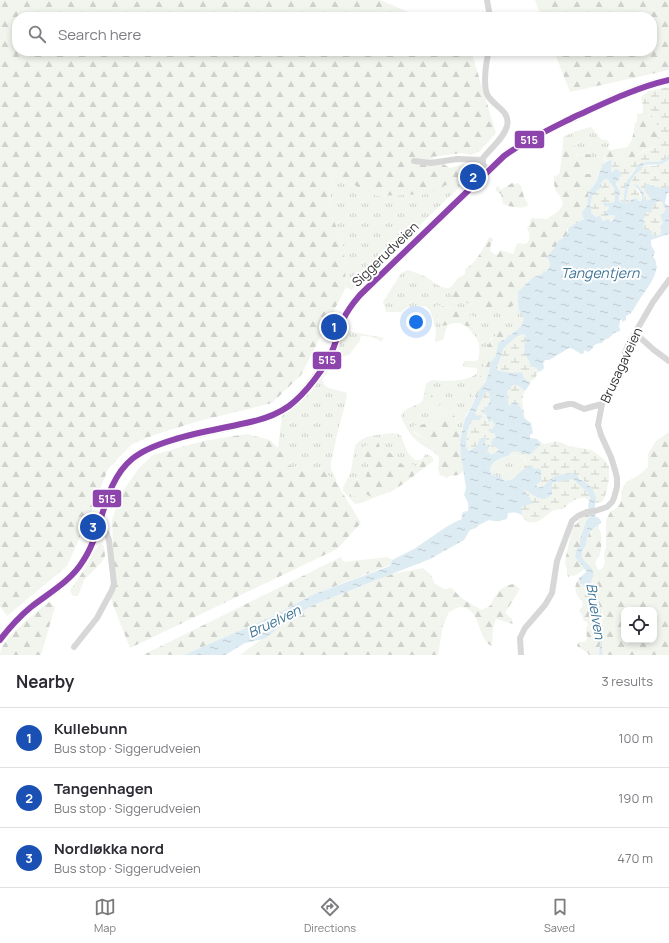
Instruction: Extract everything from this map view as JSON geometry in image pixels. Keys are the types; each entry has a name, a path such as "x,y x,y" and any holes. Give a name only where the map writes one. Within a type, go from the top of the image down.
{"main road":[{"name":"Siggerudveien","path":"0,640 9,628 24,614 66,581 77,570 92,546 116,478 129,463 142,452 168,441 264,418 280,412 303,392 328,358 346,314 360,295 488,170 512,150 536,136 629,92 669,80"}],"street":[{"path":"487,0 489,12"},
{"path":"487,56 486,91 490,98 507,116 508,122 503,135 484,156 483,164 488,170"},
{"path":"414,161 431,163 457,158 483,160"},
{"name":"Brusagaveien","path":"521,655 520,638 524,628 545,605 552,593 557,561 572,521 578,516 587,512 596,511 607,507 614,498 617,487 617,478 611,457 601,436 598,425 602,404 616,382 625,353 635,333 653,302 669,280"},
{"path":"635,333 669,361"},
{"path":"556,407 573,404 584,409 602,404"},
{"path":"74,647 97,618 114,584 109,540 106,532 100,525"}],"green space":[{"path":"0,0 380,0 408,12 12,12 12,56 473,56 496,133 480,151 471,155 462,153 431,157 450,168 469,164 480,166 430,194 377,196 333,175 329,207 344,248 346,287 301,375 272,403 199,421 154,435 132,444 108,469 92,510 67,566 7,616 0,606"},
{"path":"535,0 669,0 669,70 570,92 556,56 657,56 657,12 539,12"},
{"path":"669,87 669,153 664,160 659,162 647,162 636,168 627,183 622,203 620,201 619,189 616,185 620,177 613,172 612,173 612,161 618,159 627,161 644,151 654,148 657,144 659,133 655,119 651,115 643,113 641,98 649,91"},
{"path":"643,113 651,115 655,119 659,133 657,144 654,148 644,150 627,161 618,159 606,161 603,152 604,148 611,150 627,147 631,142 635,123 637,121 637,114"},
{"path":"591,127 601,139 607,140 610,144 608,149 604,149 604,158 606,161 598,175 596,169 593,168 590,174 585,173 585,154 579,156 575,151 575,145 569,141 563,144 563,137 576,131"},
{"path":"569,141 574,143 575,151 578,156 586,154 591,155 590,161 585,166 585,173 590,174 592,168 596,169 598,175 596,182 588,194 587,206 583,215 584,219 569,227 567,229 568,232 566,236 558,241 557,245 547,259 550,264 549,267 543,273 532,278 532,280 519,291 518,303 508,308 492,312 483,310 452,296 448,291 449,288 458,278 465,274 465,269 469,267 476,259 489,237 493,240 490,247 491,252 496,255 500,250 513,254 517,243 527,243 529,234 527,228 532,218 547,219 560,209 563,203 555,189 554,176 558,175 560,172 563,144"},
{"path":"669,159 669,186 663,188 651,184 644,189 651,198 648,201 645,199 644,194 636,184 634,185 641,196 641,200 640,201 633,198 627,204 624,204 633,178 643,165 656,166"},
{"path":"480,166 478,170 470,174 471,176 352,290 346,287 344,248 329,207 333,175 377,196 429,194"},
{"path":"605,179 608,179 615,193 614,204 612,202 604,202 605,207 608,206 609,209 607,211 608,216 615,216 611,222 603,221 599,215 596,217 591,213 592,208 590,206 592,196 600,189 602,182"},
{"path":"512,183 518,183 521,186 528,204 526,207 514,207 503,204 501,194 496,191 496,187 499,186 500,189 502,189"},
{"path":"659,201 663,201 666,210 661,214 663,222 660,226 660,235 656,236 652,235 651,230 645,230 643,226 645,222 643,220 645,217 645,212 648,213 654,204"},
{"path":"408,270 426,277 440,286 449,288 450,293 458,298 508,308 518,303 524,320 520,327 511,335 508,335 506,332 491,338 486,354 484,365 485,369 482,375 472,385 472,396 476,397 466,415 461,434 455,417 442,409 432,396 424,394 426,384 430,381 462,380 477,373 477,368 464,367 463,364 464,361 478,360 480,349 478,341 474,334 466,326 477,325 478,319 441,305 443,326 448,325 443,340 435,342 436,329 430,310 425,306 406,308 402,312 386,312 383,302 384,300 400,275"},
{"path":"436,305 451,308 478,318 479,322 477,325 470,326 460,323 453,323 443,326 439,322 437,316"},
{"path":"343,330 384,338 381,342 374,338 361,336 359,342 350,354 338,359 322,379 325,386 328,388 347,393 331,462 331,469 336,482 321,469 289,466 284,454 278,449 282,414 292,408"},
{"path":"496,332 506,332 508,335 506,339 498,343 496,356 490,363 489,372 485,383 481,387 476,397 469,392 470,388 485,369 484,365 488,345 495,336"},
{"path":"523,334 526,336 524,347 525,353 532,368 536,368 538,372 535,379 530,383 520,372 513,373 497,370 504,348 516,337"},
{"path":"514,384 525,391 522,402 525,420 521,409 515,402 509,406 507,392"},
{"path":"489,392 490,400 489,404 484,409 484,415 487,416 487,421 489,422 494,420 495,424 492,429 488,429 494,433 496,437 493,438 492,445 497,448 498,451 491,454 487,451 489,447 485,446 487,434 484,439 478,440 477,445 470,451 466,446 469,426 473,420 476,420 480,415 474,415 485,393"},
{"path":"424,394 434,397 441,408 451,412 455,417 461,434 460,440 463,472 458,475 449,476 447,478 440,475 438,468 439,457 434,452 430,442 412,430 412,427 417,424 424,424 426,419 430,417 438,417 439,414 433,405 423,400"},
{"path":"423,400 433,405 439,414 438,417 426,419 424,424 420,425 413,432 430,442 434,452 414,438 408,430 401,414"},
{"path":"669,432 669,655 603,655 602,614 593,583 591,583 593,577 591,568 583,559 582,553 589,533 598,526 601,534 601,545 600,554 596,560 596,563 597,569 600,570 603,568 606,547 606,520 611,511 620,504 621,492 626,482 639,475 648,467 648,454 656,441"},
{"path":"392,433 401,436 408,453 415,460 421,460 426,454 433,458 423,461 416,466 404,465 399,463 392,454 388,452 376,453 377,441 365,446 363,451 368,462 368,471 365,479 356,479 356,496 365,494 373,498 355,504 343,491 343,488 351,471 355,446 367,437"},
{"path":"247,434 270,440 284,454 289,466 321,469 336,482 361,523 337,549 130,648 110,597 113,546 112,520 120,495 139,468 153,455 203,441"},
{"path":"377,441 380,447 377,453 388,452 404,465 411,464 416,466 423,461 433,458 433,461 392,491 373,498 367,494 352,497 350,488 353,479 365,479 368,471 368,463 363,452 365,446"},
{"path":"556,441 568,446 592,450 606,461 609,467 609,478 607,490 602,502 596,503 596,495 594,491 579,477 552,478 543,487 538,488 537,484 541,478 541,470 539,468 535,469 531,466 521,471 526,464 526,460 520,456 510,455 510,453 515,451 533,452 541,444 540,442 544,444"},
{"path":"510,455 522,457 525,460 526,462 522,470 510,481 503,480 503,478 492,475 490,471 495,462"},
{"path":"575,479 588,493 589,501 586,498 577,499 564,508 552,511 538,521 530,522 524,519 521,513 521,508 523,505 530,505 524,491 525,490 538,498 545,499 552,494 551,483"},
{"path":"590,515 586,521 580,538 580,547 575,554 581,566 585,569 574,576 572,575 568,577 565,561 572,529 580,518"},
{"path":"100,544 104,546 105,556 101,563 84,580 78,596 73,596 70,591"},
{"path":"341,557 344,562 388,557 392,560 390,565 312,595 273,616 184,655 143,655"},
{"path":"423,568 431,575 434,583 444,589 452,588 462,598 482,610 490,606 497,594 502,589 514,584 520,589 505,613 512,619 513,624 496,619 493,628 492,646 485,641 477,620 471,611 467,608 460,607 449,612 443,625 438,655 240,655 290,618 313,605 392,574"},
{"path":"579,579 582,585 587,588 600,626 601,632 599,655 589,655 577,645 579,642 584,642 587,639 586,628 588,625 587,622 584,621 579,611 583,602 578,597 575,588"},
{"path":"49,602 55,607 41,655 0,655 6,641 12,634"}],"water":[{"path":"669,153 669,159 665,162 656,165 643,165 641,170 634,176 628,190 625,204 632,199 636,198 641,201 642,199 639,190 634,184 638,185 644,194 645,199 648,201 650,198 644,189 646,184 660,188 666,188 669,186 669,192 665,203 669,206 669,234 651,240 651,245 655,252 653,257 657,266 656,271 652,281 633,310 626,316 626,320 622,322 622,319 620,320 620,331 614,333 602,343 594,345 588,352 584,350 584,353 581,354 569,348 549,360 545,360 543,364 544,368 539,372 536,368 531,367 526,356 524,347 526,336 523,334 516,337 504,348 497,367 497,370 501,371 513,373 520,372 530,383 525,391 518,386 513,385 507,392 509,406 513,402 517,402 523,412 524,418 531,423 533,433 530,435 530,438 537,439 541,444 530,455 515,451 495,462 490,471 492,475 502,477 503,480 511,480 531,465 535,469 539,468 541,470 541,480 537,484 537,487 542,487 555,476 573,473 594,491 596,499 595,516 600,519 601,523 589,533 582,557 593,572 591,583 594,585 601,611 603,655 599,655 601,632 594,605 587,588 579,580 579,578 586,571 575,556 576,551 580,546 580,539 586,521 590,516 588,505 590,498 588,493 573,479 552,483 552,494 545,499 538,498 525,490 524,491 530,498 532,504 521,508 522,515 515,512 508,513 507,519 498,521 489,520 470,530 464,540 430,559 313,605 290,619 264,639 245,643 225,655 184,655 273,616 312,595 390,566 392,560 414,549 446,527 461,520 463,512 468,511 468,503 464,495 466,488 460,440 465,419 479,390 485,383 489,372 490,363 496,356 498,343 506,339 508,335 511,335 518,329 524,320 518,308 518,291 532,278 548,269 550,264 547,257 557,245 558,241 566,236 569,227 584,219 582,213 587,205 588,194 596,182 601,169 607,161 612,161 612,173 616,169 621,174 616,185 620,191 619,199 622,203 626,183 637,166 644,162 662,161","holes":["605,179 608,179 615,193 614,203 603,203 605,207 608,206 609,208 606,215 615,216 611,222 608,219 603,221 600,215 596,217 591,213 592,208 590,206 592,196 600,189 602,182","659,201 663,201 663,205 666,210 660,215 663,222 660,226 660,235 656,236 653,235 651,230 645,230 643,226 645,222 643,220 645,217 645,212 651,213 654,204","485,393 489,393 490,400 483,413 487,416 488,422 494,421 492,422 495,424 492,429 488,430 494,433 496,437 493,438 491,444 498,449 498,451 492,454 487,451 490,445 486,446 485,444 487,434 484,439 479,439 477,445 470,451 466,446 469,426 473,420 479,420 482,416 474,415"]}],"transit line":[{"name":"515","path":"0,640 22,615 66,581 78,568 90,549 115,481 122,469 132,459 142,452 169,441 260,420 278,413 289,406 308,387 325,364 330,356 340,327 350,307 360,295 504,156 529,140 574,117 632,92 669,80"}],"place":[{"name":"Tangenhagen","path":"473,177"},
{"name":"Kullebunn","path":"334,327"},
{"name":"Nordløkka nord","path":"93,527"}],"water label":[{"name":"Tangentjern","path":"600,272"},
{"name":"Bruelven","path":"596,611"},
{"name":"Bruelven","path":"274,621"}]}
